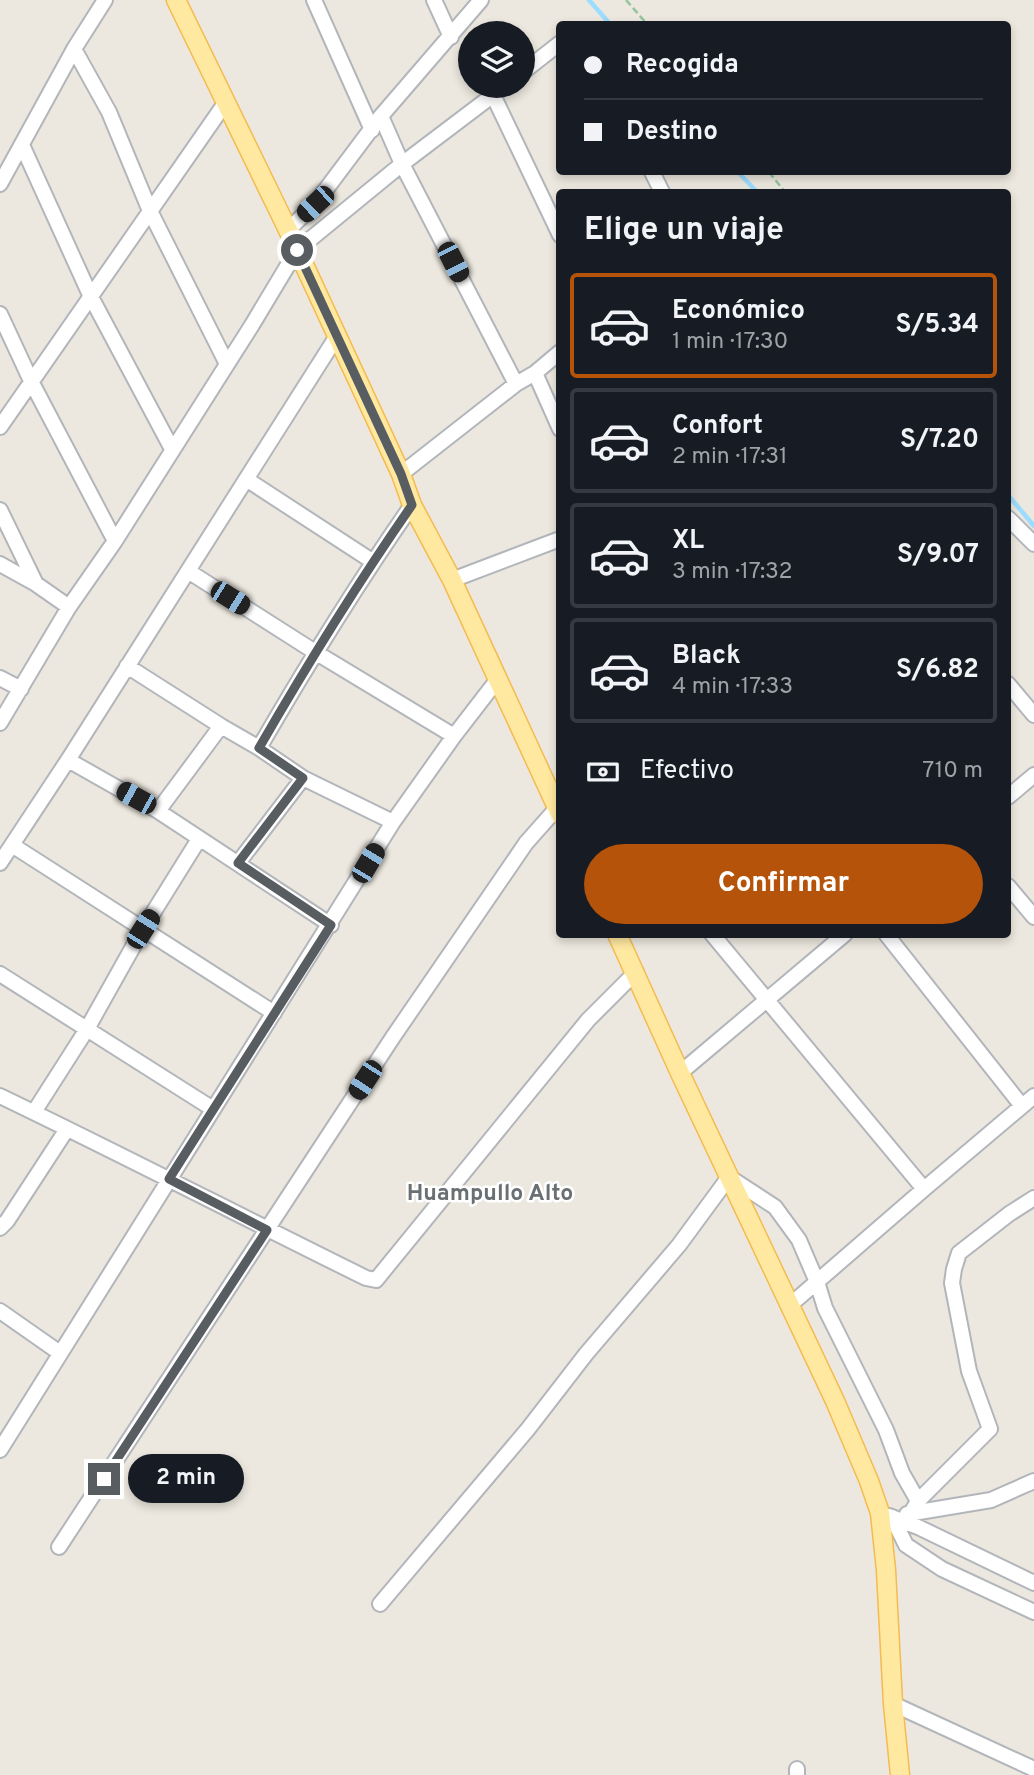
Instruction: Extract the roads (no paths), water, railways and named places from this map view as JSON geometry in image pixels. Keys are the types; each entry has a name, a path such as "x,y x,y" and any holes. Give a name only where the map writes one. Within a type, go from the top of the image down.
{"main road":[{"path":"176,0 288,230 401,474 412,505 452,580 556,805"},
{"path":"619,938 886,1515 893,1704 900,1775"}],"street":[{"path":"0,184 74,49 105,0"},
{"path":"314,0 372,130"},
{"path":"434,0 451,37"},
{"path":"288,230 315,204 381,116 481,0"},
{"path":"535,63 556,46"},
{"path":"74,49 109,112 150,211 227,364"},
{"path":"0,723 69,607 115,541 297,250 402,164 489,98"},
{"path":"494,98 556,227"},
{"path":"0,427 226,102"},
{"path":"381,116 402,164 516,384"},
{"path":"23,145 91,297 172,449"},
{"path":"0,314 32,383 115,541"},
{"path":"0,863 337,336"},
{"path":"401,474 556,355"},
{"path":"535,373 556,420"},
{"path":"246,479 372,561"},
{"path":"259,748 372,561 412,505"},
{"path":"0,510 36,584"},
{"path":"1011,521 1034,544"},
{"path":"452,580 556,541"},
{"path":"0,564 69,607"},
{"path":"188,571 454,737"},
{"path":"127,666 303,778 393,822"},
{"path":"0,678 21,689"},
{"path":"0,1450 393,822 498,679"},
{"path":"1011,688 1034,715"},
{"path":"159,811 221,726"},
{"path":"68,760 159,811 331,925"},
{"path":"1011,794 1034,775"},
{"path":"238,863 303,778"},
{"path":"59,1547 393,1037 526,843 556,814"},
{"path":"34,1112 87,1029 143,929 200,839"},
{"path":"12,845 274,1013"},
{"path":"1011,890 1034,917"},
{"path":"715,938 924,1189"},
{"path":"680,1073 840,938"},
{"path":"889,938 1022,1105"},
{"path":"0,1096 267,1230 366,1278 377,1280 588,1020 636,972"},
{"path":"0,974 213,1109"},
{"path":"789,1306 1034,1096"},
{"path":"0,1228 67,1129"},
{"path":"380,1604 679,1245 729,1177 775,1207 799,1240 825,1308 886,1430 915,1507"},
{"path":"915,1507 990,1429 969,1371 952,1283 959,1253 1034,1198"},
{"path":"0,1311 60,1353"},
{"path":"886,1515 915,1507 992,1500 1034,1481"},
{"path":"886,1515 918,1527 1034,1583"},
{"path":"886,1515 906,1545 942,1569 1034,1612"},
{"path":"893,1704 1034,1769"}],"waterway":[{"path":"589,0 607,21"},
{"path":"741,175 754,189"},
{"path":"1011,499 1034,526"}],"district":[{"name":"Huampullo Alto","path":"490,1194"}]}
